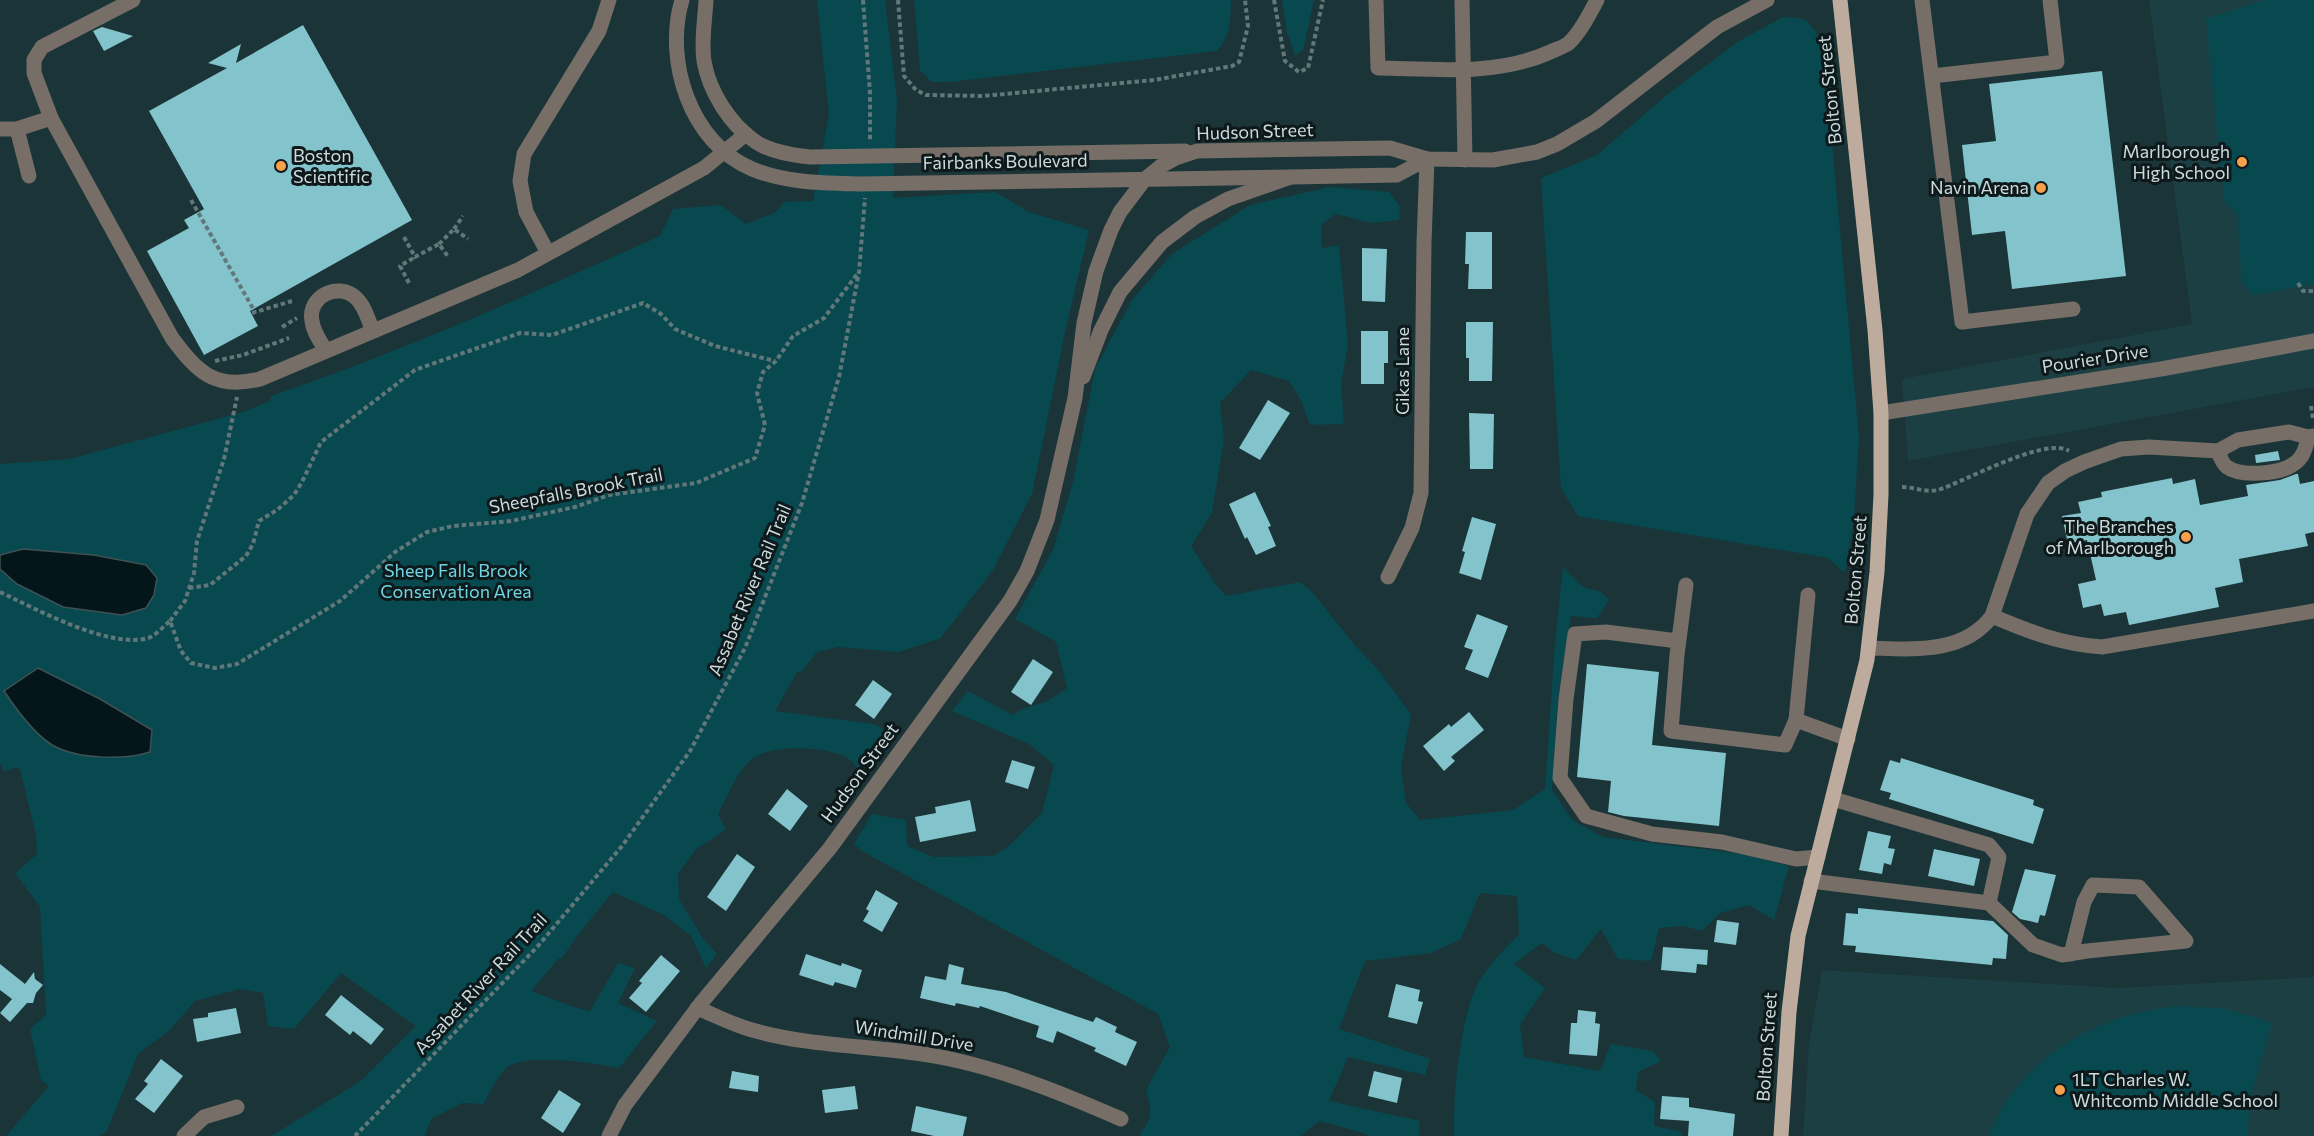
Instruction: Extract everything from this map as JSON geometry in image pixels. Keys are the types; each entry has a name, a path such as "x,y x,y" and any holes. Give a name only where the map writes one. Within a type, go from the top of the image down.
{"main road":[{"name":"Bolton Street","path":"1781,1136 1792,974 1798,936 1869,648 1881,495 1881,412 1875,330 1840,0"}],"street":[{"path":"132,0 42,47 34,60 33,73 51,118 177,345 188,359 204,372 221,382 240,384 260,379 498,279 686,179 725,153 746,134 719,100 707,75 703,43 706,0"},
{"path":"548,253 526,212 520,181 524,154 598,30 609,0"},
{"name":"Fairbanks Boulevard","path":"682,0 675,32 679,72 686,93 703,128 725,153 752,169 785,179 819,184 866,184 1291,177"},
{"path":"1376,0 1378,68 1465,70 1522,62 1568,44 1588,17 1597,0"},
{"path":"1462,0 1465,160"},
{"name":"Hudson Street","path":"609,1136 625,1105 697,1008 830,848 977,649 1010,601 1027,571 1047,520 1075,398 1084,323 1103,250 1120,212 1145,179 1169,162 1197,151 1390,148 1427,159 1465,160 1494,160 1537,152 1557,144 1596,121 1717,27 1767,0"},
{"path":"1922,0 1962,322 2073,309"},
{"path":"1932,76 2058,62 2050,0"},
{"path":"0,129 17,129 51,118"},
{"path":"17,129 29,176"},
{"name":"Fairbanks Boulevard","path":"746,134 768,148 796,156 1197,151"},
{"name":"Hudson Street","path":"1075,398 1110,310 1133,275 1162,242 1195,217 1220,202 1291,177 1397,175 1427,159"},
{"name":"Gikas Lane","path":"1388,577 1412,528 1421,493 1427,159"},
{"path":"326,351 314,329 312,313 314,305 326,293 342,291 357,298 373,331"},
{"name":"Pourier Drive","path":"1881,412 2150,371 2314,341"},
{"path":"1869,648 1922,649 1946,645 1967,639 1986,624 1992,616 2027,514 2048,483 2084,462 2121,449 2149,447 2218,451 2238,440 2289,432 2312,432 2305,452 2292,466 2257,474 2237,473 2225,466 2218,451"},
{"path":"1686,585 1678,641 1671,731 1785,745 1796,720 1809,595"},
{"path":"1992,616 2040,636 2078,645 2102,647 2314,611"},
{"path":"1678,641 1606,632 1575,634 1566,699 1560,778 1586,816 1652,834 1722,842 1796,859 1818,857"},
{"path":"1796,720 1848,739"},
{"path":"1833,799 1989,845 1999,857 1989,903"},
{"path":"1811,881 1989,903 2033,945 2062,955 2071,954 2087,951 2186,940 2139,887 2093,885 2084,902 2071,954"},
{"name":"Windmill Drive","path":"697,1008 750,1030 790,1038 888,1049 958,1061 1043,1085 1121,1119"},
{"path":"184,1136 204,1117 237,1107"}],"path":[{"path":"863,0 870,93 871,128 868,156"},
{"path":"898,0 904,76 916,90 926,95 983,96 1154,80 1232,66 1239,62 1248,26 1245,0"},
{"path":"1274,0 1285,61 1299,72 1308,68 1323,0"},
{"name":"Assabet River Rail Trail","path":"355,1136 538,946 622,846 690,751 745,648 802,503 839,377 859,272 866,184"},
{"path":"191,200 254,313 292,301"},
{"path":"409,283 400,266 439,244 464,216"},
{"path":"454,229 468,239"},
{"path":"404,237 415,257"},
{"path":"439,244 449,258"},
{"name":"Sheepfalls Brook Trail","path":"170,621 181,651 191,663 216,668 237,664 340,601 394,552 427,532 453,526 511,521 575,507 609,495 696,483 755,458 765,425 757,393 763,372 776,362 793,336 824,318 859,272"},
{"path":"2298,282 2303,291 2314,291"},
{"path":"189,588 210,585 246,556 253,544 259,521 277,510 294,495 321,442 415,370 425,366 520,333 552,335 643,303 661,314 675,329 716,346 776,362"},
{"path":"282,327 297,318"},
{"path":"206,363 243,355 289,338"},
{"path":"0,592 59,619 115,639 149,638 170,621 185,601 194,573 197,541 224,459 240,384"},
{"path":"2311,406 2312,432"},
{"path":"1902,487 1924,491 1937,490 1984,469 2025,455 2054,448 2064,448 2073,454"}],"shaded area":[{"name":"Marlborough High School","path":"2149,0 2314,0 2314,387 1908,461 1902,379 2192,324"},
{"path":"23,549 94,555 146,565 157,578 154,595 146,608 122,615 63,607 17,584 0,569 0,555"},
{"path":"38,668 100,699 152,730 150,752 128,756 91,756 68,752 42,738 4,691"},
{"name":"1LT Charles W. Whitcomb Middle School","path":"1822,970 2117,988 2314,977 2314,1136 1803,1136 1809,1044"}],"green space":[{"name":"Sheep Falls Brook Conservation Area","path":"817,0 885,0 897,100 893,198 995,192 1029,212 1089,230 1064,337 1032,494 993,570 941,638 899,652 838,647 817,652 802,671 797,672 775,711 874,724 889,733 860,771 851,760 838,754 799,748 761,754 746,764 718,814 726,830 696,849 678,874 679,899 702,937 717,954 706,968 691,936 664,915 613,892 562,958 558,959 531,991 590,1011 618,963 635,968 618,1003 657,1021 619,1068 561,1060 515,1063 506,1068 483,1104 462,1103 431,1119 425,1136 271,1136 361,1081 416,1026 341,973 294,1029 268,1026 263,993 240,989 195,1001 169,1031 138,1054 107,1131 99,1136 6,1136 49,1086 41,1080 30,1029 46,1015 40,907 15,873 37,854 36,835 20,769 16,767 4,772 0,763 0,464 69,459 243,412 270,401 271,396 418,341 660,236 673,209 721,205 746,224 774,213 785,202 813,201 829,114"},
{"path":"914,0 1231,0 1228,33 1217,51 950,82 932,82 920,70"},
{"path":"1282,0 1314,0 1303,50 1295,56 1287,32"},
{"path":"2264,0 2314,0 2314,284 2253,295 2242,281 2237,214 2224,201 2206,19"},
{"path":"1783,17 1800,18 1807,21 1816,32 1821,50 1832,143 1859,438 1854,518 1845,573 1828,558 1578,516 1561,488 1541,178 1597,155 1668,94 1739,41"},
{"path":"1330,187 1389,192 1400,207 1399,220 1371,223 1336,214 1321,225 1322,248 1339,245 1348,345 1341,384 1344,424 1310,425 1301,400 1289,381 1251,370 1220,403 1224,439 1212,513 1191,546 1216,585 1226,596 1300,582 1312,592 1379,671 1411,714 1401,768 1406,803 1420,820 1513,810 1545,789 1555,643 1563,567 1583,587 1601,592 1609,600 1597,618 1571,616 1558,699 1552,790 1572,820 1603,837 1743,854 1789,866 1774,920 1749,905 1720,913 1702,931 1683,926 1659,928 1651,961 1618,959 1601,929 1576,960 1555,953 1542,943 1514,964 1545,988 1520,1025 1524,1057 1600,1071 1611,1044 1653,1051 1661,1061 1638,1072 1636,1090 1655,1102 1654,1126 1682,1132 1681,1136 1454,1136 1458,1066 1467,1012 1476,988 1486,971 1519,934 1517,896 1480,893 1461,939 1431,953 1365,961 1339,1029 1430,1059 1425,1075 1348,1057 1329,1101 1420,1121 1419,1136 1368,1136 1319,1121 1301,1136 1140,1136 1150,1117 1146,1090 1170,1047 1158,1014 862,851 854,844 872,814 906,820 907,846 934,857 993,856 1009,846 1042,813 1054,765 1029,744 952,711 968,691 1013,715 1022,709 1046,702 1067,688 1056,642 1015,619 1053,550 1073,482 1095,369 1132,300 1172,254 1250,205"},
{"path":"2179,1006 2227,1009 2272,1023 2252,1092 2247,1136 1989,1136 2002,1108 2020,1083 2041,1062 2065,1044 2092,1029 2120,1018 2149,1010"}],"building":[{"name":"Boston Scientific","path":"303,25 412,220 250,311 258,326 204,355 147,251 189,228 184,220 204,209 149,111 227,68 208,63 241,44 236,63"},
{"path":"102,27 133,36 104,51 93,31"},
{"name":"Navin Arena","path":"2102,71 2126,276 2012,289 2005,231 1972,235 1962,145 1996,141 1989,84"},
{"path":"1466,232 1492,232 1492,289 1468,289 1469,264 1465,264"},
{"path":"1362,248 1387,249 1385,302 1362,301"},
{"path":"1466,322 1493,322 1492,381 1469,381 1469,358 1466,358"},
{"path":"1361,331 1388,331 1388,363 1384,363 1384,384 1361,384"},
{"path":"1268,400 1290,413 1260,460 1239,448"},
{"path":"1469,413 1494,414 1493,469 1470,469"},
{"path":"2278,451 2280,460 2256,463 2255,455"},
{"name":"The Branches of Marlborough","path":"2298,474 2300,484 2314,481 2314,532 2305,534 2308,546 2239,559 2243,582 2215,588 2219,607 2129,625 2126,612 2104,616 2101,604 2083,608 2078,584 2096,580 2087,540 2068,544 2062,516 2081,513 2078,502 2102,497 2101,492 2172,478 2173,484 2195,479 2200,505 2248,496 2246,485 2280,480"},
{"path":"1255,492 1271,526 1268,527 1276,546 1256,555 1247,537 1245,539 1229,504"},
{"path":"1472,517 1496,524 1481,580 1459,573 1465,552 1462,551"},
{"path":"1477,614 1508,626 1488,678 1465,669 1473,650 1464,647"},
{"path":"1033,659 1053,672 1031,705 1011,692"},
{"path":"1587,664 1659,672 1652,745 1726,753 1719,826 1624,816 1608,812 1611,781 1577,777"},
{"path":"873,680 892,694 874,719 855,705"},
{"path":"1469,712 1484,730 1451,757 1455,761 1444,771 1423,746 1449,724 1451,727"},
{"path":"1901,758 2034,800 2033,805 2044,809 2033,844 1889,799 1891,793 1880,790 1890,760 1900,763"},
{"path":"1012,760 1035,767 1028,789 1005,782"},
{"path":"787,789 808,806 790,831 768,814"},
{"path":"970,800 976,831 920,842 915,817 936,813 935,807"},
{"path":"1868,831 1891,836 1888,848 1895,849 1891,865 1884,863 1882,874 1859,870"},
{"path":"1934,849 1980,859 1974,886 1928,876"},
{"path":"737,854 755,867 726,911 707,897"},
{"path":"2025,869 2056,875 2045,916 2040,915 2038,923 2020,919 2012,912"},
{"path":"876,890 898,903 882,932 863,921 869,911 866,909"},
{"path":"1858,908 1993,921 2008,935 2006,959 1993,958 1992,965 1855,952 1856,946 1843,945 1846,913 1858,914"},
{"path":"1717,920 1739,923 1736,945 1714,942"},
{"path":"1663,947 1708,950 1707,965 1697,964 1696,973 1661,970"},
{"path":"806,954 841,966 842,963 862,970 856,988 835,982 833,986 799,975"},
{"path":"661,955 680,971 646,1012 629,998 642,983 639,981"},
{"path":"0,964 25,984 34,972 35,979 43,985 36,993 33,1003 27,1003 10,1022 0,1013 12,999 0,990"},
{"path":"949,964 964,968 961,984 1006,992 1093,1022 1096,1017 1117,1027 1115,1032 1137,1042 1126,1066 1094,1051 1096,1048 1057,1031 1053,1043 1036,1037 1039,1026 980,1006 979,1008 956,1003 955,1006 920,998 925,976 946,980"},
{"path":"1396,984 1420,990 1418,1001 1423,1002 1417,1024 1388,1017"},
{"path":"341,995 384,1029 371,1045 353,1031 350,1035 325,1015"},
{"path":"236,1008 241,1033 197,1042 193,1019 208,1017 208,1013"},
{"path":"1578,1010 1596,1012 1595,1023 1600,1024 1597,1056 1569,1054 1571,1023 1577,1023"},
{"path":"161,1059 183,1076 154,1113 135,1099 148,1084 144,1081"},
{"path":"732,1071 759,1076 758,1092 729,1088"},
{"path":"1374,1071 1402,1078 1397,1103 1368,1096"},
{"path":"855,1086 858,1109 825,1113 822,1090"},
{"path":"559,1090 581,1104 563,1133 541,1118"},
{"path":"1662,1096 1689,1098 1689,1107 1735,1114 1733,1136 1688,1136 1689,1121 1660,1119"},
{"path":"916,1106 967,1117 963,1136 934,1136 911,1131"}],"place":[{"name":"Marlborough High School","path":"2242,162"},
{"name":"Boston Scientific","path":"281,166"},
{"name":"Navin Arena","path":"2041,188"},
{"name":"The Branches of Marlborough","path":"2186,537"},
{"name":"1LT Charles W. Whitcomb Middle School","path":"2060,1090"}]}
